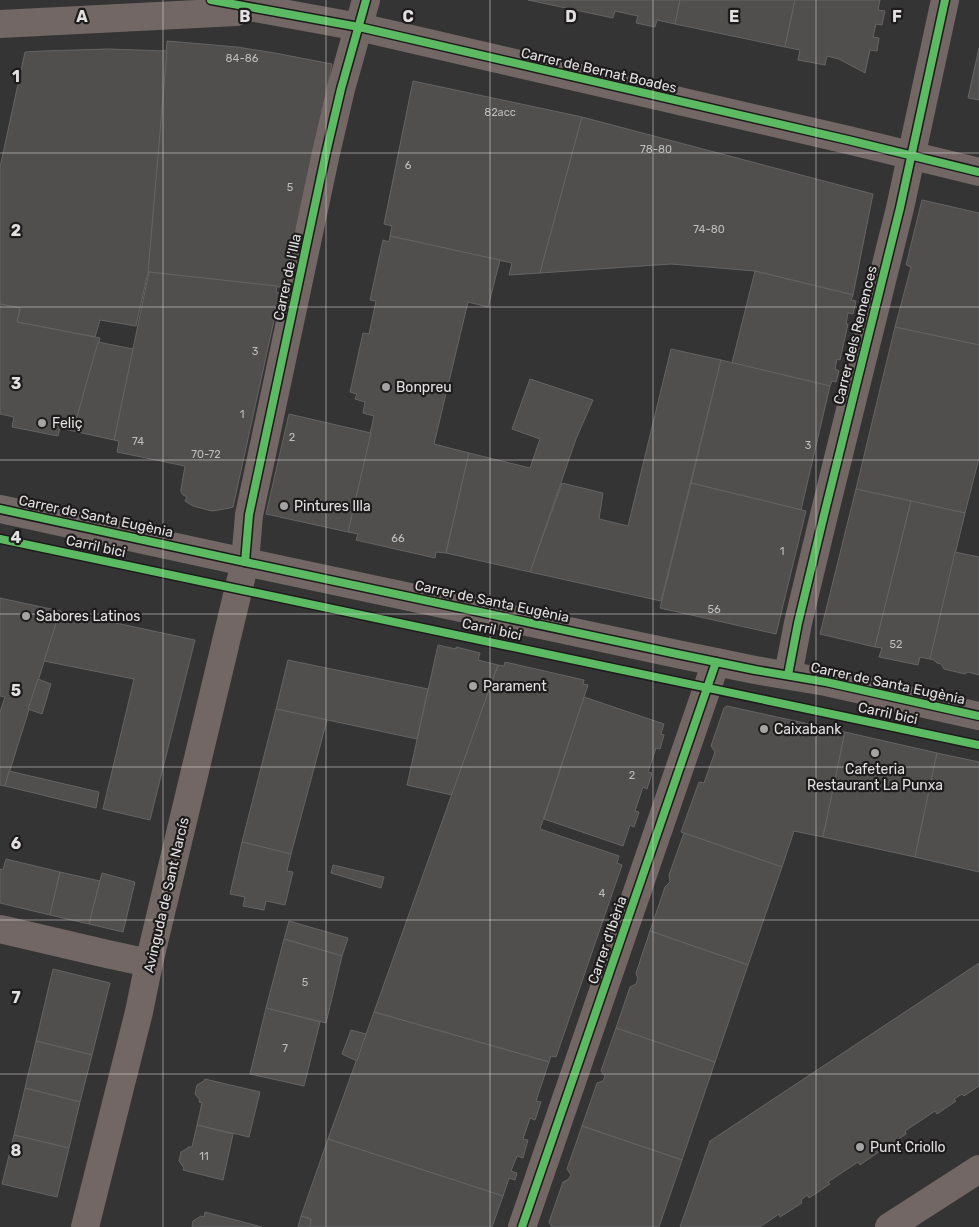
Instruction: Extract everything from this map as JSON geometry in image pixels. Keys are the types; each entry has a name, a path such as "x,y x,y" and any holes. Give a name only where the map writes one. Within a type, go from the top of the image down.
{"street":[{"name":"Carrer de Bernat Boades","path":"211,0 359,27 979,172"},
{"name":"Carrer de l'Illa","path":"245,562 249,515 319,183 341,89 366,0"},
{"name":"Carrer dels Remences","path":"788,675 800,614 900,208 945,0"},
{"path":"0,24 270,11"},
{"name":"Carrer de Santa Eugènia","path":"0,508 245,562 716,662 826,682 979,716"},
{"name":"Avinguda de Sant Narcís","path":"84,1227 138,1012 245,562"},
{"name":"Carrer d'Ibèria","path":"522,1227 716,662"},
{"path":"0,929 149,963"},
{"path":"889,1227 979,1169"}],"building":[{"path":"528,0 680,0 675,24 657,20 655,27 636,23 638,16 615,11 613,18"},
{"path":"680,0 795,0 785,47 675,24"},
{"path":"795,0 880,0 878,10 885,11 882,25 876,24 873,37 879,38 877,51 870,50 865,73 839,59 827,56 825,65 798,60 800,50 785,47"},
{"path":"167,41 237,47 332,64 287,288 148,272"},
{"path":"979,48 979,100 968,98"},
{"path":"108,49 167,51 148,272 136,326 100,320 95,337 17,322 20,308 0,304 0,167 25,52"},
{"path":"413,81 582,117 540,273 509,275 512,263 390,236 392,226 384,224"},
{"path":"582,117 873,194 853,295 755,271 671,264 540,273"},
{"path":"922,200 979,213 979,345 895,327 911,267 906,265"},
{"path":"390,236 500,260 488,307 468,302 434,444 469,453 446,553 436,552 435,558 356,540 358,534 348,532 374,416 363,413 365,402 355,399 357,394 350,392 363,333 369,334 376,301 370,300 383,240 389,242"},
{"path":"755,271 853,295 851,300 856,301 853,314 848,313 846,324 848,324 840,360 837,359 835,369 839,371 836,382 832,381 830,386 732,363"},
{"path":"149,272 277,286 276,292 280,293 233,507 212,511 193,506 185,501 187,497 183,495 181,489 185,466 117,452 119,441 114,440"},
{"path":"0,304 20,308 17,322 100,338 73,431 60,428 58,436 12,427 14,417 0,414"},
{"path":"895,327 979,345 979,458 965,513 856,489"},
{"path":"98,342 133,349 114,440 73,431"},
{"path":"671,349 721,360 661,601 530,572 562,483 603,493 599,519 628,526"},
{"path":"721,360 830,386 801,510 691,483"},
{"path":"530,379 593,400 576,439 530,572 446,553 469,453 530,468 540,439 512,429"},
{"path":"289,414 371,433 348,532 266,514"},
{"path":"691,483 806,511 776,634 660,608"},
{"path":"856,489 911,501 875,647 820,634"},
{"path":"911,501 965,513 930,659 920,657 918,665 879,657 882,648 875,647"},
{"path":"955,552 979,557 979,675 944,669 941,664 930,659"},
{"path":"0,598 60,611 5,786 0,785 0,712 5,697 0,696"},
{"path":"60,611 195,640 150,820 103,809 134,679 44,661"},
{"path":"438,645 480,653 478,660 498,665 452,795 407,785"},
{"path":"288,660 428,689 417,739 276,709"},
{"path":"505,662 584,680 583,684 588,685 540,829 619,856 617,863 622,865 556,1057 551,1056 549,1062 374,1012 498,665 504,666"},
{"path":"38,679 51,684 42,714 28,709"},
{"path":"584,697 664,724 661,734 664,735 660,749 656,748 648,772 652,773 647,789 643,787 635,811 639,812 634,827 630,825 623,846 544,819"},
{"path":"727,706 845,732 823,837 794,831 782,867 681,832 699,782 704,783 715,752 711,746 724,708"},
{"path":"276,709 327,720 291,854 242,842"},
{"path":"845,732 937,753 915,857 823,837"},
{"path":"937,753 979,762 979,872 915,857"},
{"path":"9,771 99,792 96,808 5,786"},
{"path":"684,833 782,867 748,965 650,931 665,887 670,882 669,875"},
{"path":"242,842 291,854 287,871 293,872 285,905 266,901 264,910 243,906 245,897 230,894"},
{"path":"6,859 60,872 50,915 0,903 0,869 3,870"},
{"path":"333,865 384,877 381,888 331,873"},
{"path":"60,872 100,881 89,924 50,915"},
{"path":"102,873 135,882 123,932 89,924"},
{"path":"289,921 348,938 342,956 284,939"},
{"path":"650,931 748,965 715,1062 616,1028 630,987 636,984 638,979 636,973"},
{"path":"284,939 342,956 326,1023 266,1008"},
{"path":"979,963 979,1086 964,1096 962,1094 954,1099 956,1101 937,1114 935,1111 905,1131 906,1134 885,1148 884,1145 878,1149 880,1151 860,1165 858,1162 828,1182 830,1184 809,1198 807,1195 801,1200 802,1203 780,1217 779,1214 760,1227 680,1227 710,1141"},
{"path":"53,969 110,983 92,1055 36,1041"},
{"path":"266,1008 320,1022 304,1086 250,1074"},
{"path":"374,1012 549,1062 536,1101 541,1102 535,1120 530,1118 523,1139 528,1140 523,1158 517,1156 511,1171 517,1173 515,1180 509,1178 503,1196 328,1139"},
{"path":"616,1028 715,1062 682,1160 582,1126 597,1083 603,1081 605,1076 601,1071"},
{"path":"351,1030 366,1034 357,1061 342,1054"},
{"path":"36,1041 92,1055 80,1102 25,1088"},
{"path":"205,1079 260,1092 249,1137 197,1125 202,1103 199,1102 200,1100 195,1094 197,1085"},
{"path":"25,1088 80,1102 69,1148 14,1135"},
{"path":"197,1125 233,1134 223,1180 183,1170 184,1168 179,1161 181,1152 188,1147 192,1147"},
{"path":"582,1126 682,1160 659,1227 552,1227 549,1222 563,1182 569,1179 571,1175 567,1169"},
{"path":"14,1135 69,1148 57,1197 2,1184"},
{"path":"328,1139 503,1196 492,1227 310,1227 311,1219 301,1216"},
{"path":"205,1212 262,1227 192,1227 193,1221 201,1216 204,1217"},
{"path":"301,1216 311,1219 310,1227 298,1227"}],"cycle path":[{"path":"211,0 359,27 979,172"},
{"path":"245,562 249,515 326,153 341,89 366,0"},
{"path":"788,675 798,623 900,208 945,0"},
{"name":"Carril bici","path":"0,509 677,654 826,682 979,716"},
{"name":"Carril bici","path":"0,539 979,745"},
{"path":"522,1227 716,662"}],"place":[{"name":"Bonpreu","path":"386,387"},
{"name":"Feliç","path":"42,423"},
{"name":"Pintures Illa","path":"284,506"},
{"name":"Sabores Latinos","path":"26,616"},
{"name":"Parament","path":"473,686"},
{"name":"Caixabank","path":"764,729"},
{"name":"Cafeteria Restaurant La Punxa","path":"875,753"},
{"name":"Punt Criollo","path":"860,1147"}]}
